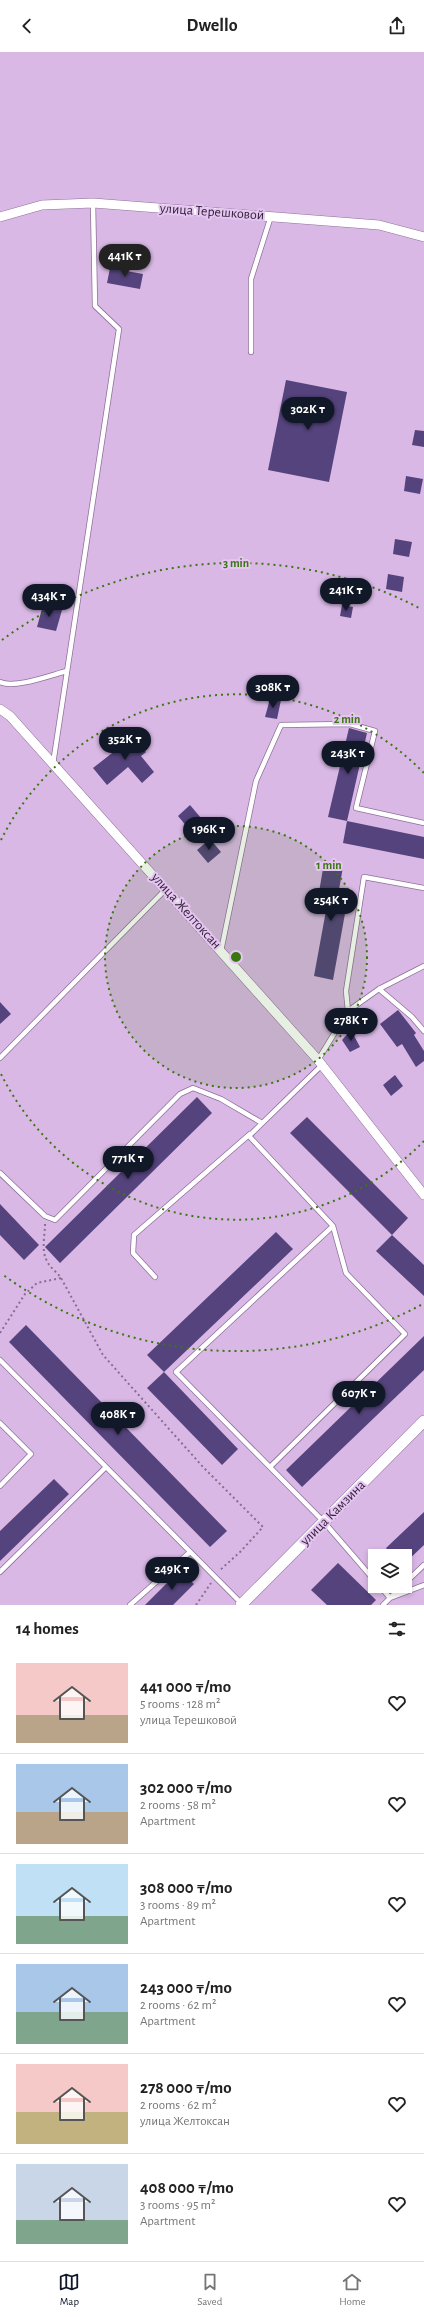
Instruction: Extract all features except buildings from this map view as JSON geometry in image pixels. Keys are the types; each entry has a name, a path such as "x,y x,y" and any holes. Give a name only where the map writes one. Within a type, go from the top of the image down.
{"street":[{"name":"улица Терешковой","path":"0,217 42,205 93,203 379,225 424,237"},
{"name":"улица Желтоксан","path":"0,709 10,716 320,1062 424,1195"},
{"name":"улица Камзина","path":"241,1604 424,1421"}],"lane":[{"path":"53,764 119,329 95,306 93,203"},
{"path":"251,352 251,279 271,216"},
{"path":"0,682 4,684 26,682 67,671"},
{"path":"221,951 256,781 281,725 350,724 375,731 356,808 424,823"},
{"path":"348,1011 346,991 364,877 424,888"},
{"path":"0,1058 166,889"},
{"path":"270,1467 405,1334 346,1273 333,1226 249,1136 320,1062 348,1011 379,989 424,966"},
{"path":"379,989 412,1017 424,1031"},
{"path":"0,1173 45,1216 55,1220 180,1094 193,1088 222,1099 262,1123"},
{"path":"155,1277 133,1253 134,1235 256,1129"},
{"path":"333,1226 176,1372 324,1522 368,1573"},
{"path":"0,1360 241,1604"},
{"path":"0,1423 31,1454 0,1486"},
{"path":"0,1572 106,1467"},
{"path":"130,1605 190,1552"},
{"path":"412,1576 424,1564"},
{"path":"390,1598 424,1585"},
{"path":"386,1593 390,1598"},
{"path":"383,1605 395,1593"}],"path":[{"path":"45,1216 46,1238 43,1251 47,1263 57,1271 103,1355 204,1467 263,1526 240,1552 215,1576 196,1605"},
{"path":"0,1333 24,1294 37,1283 61,1278"}]}
